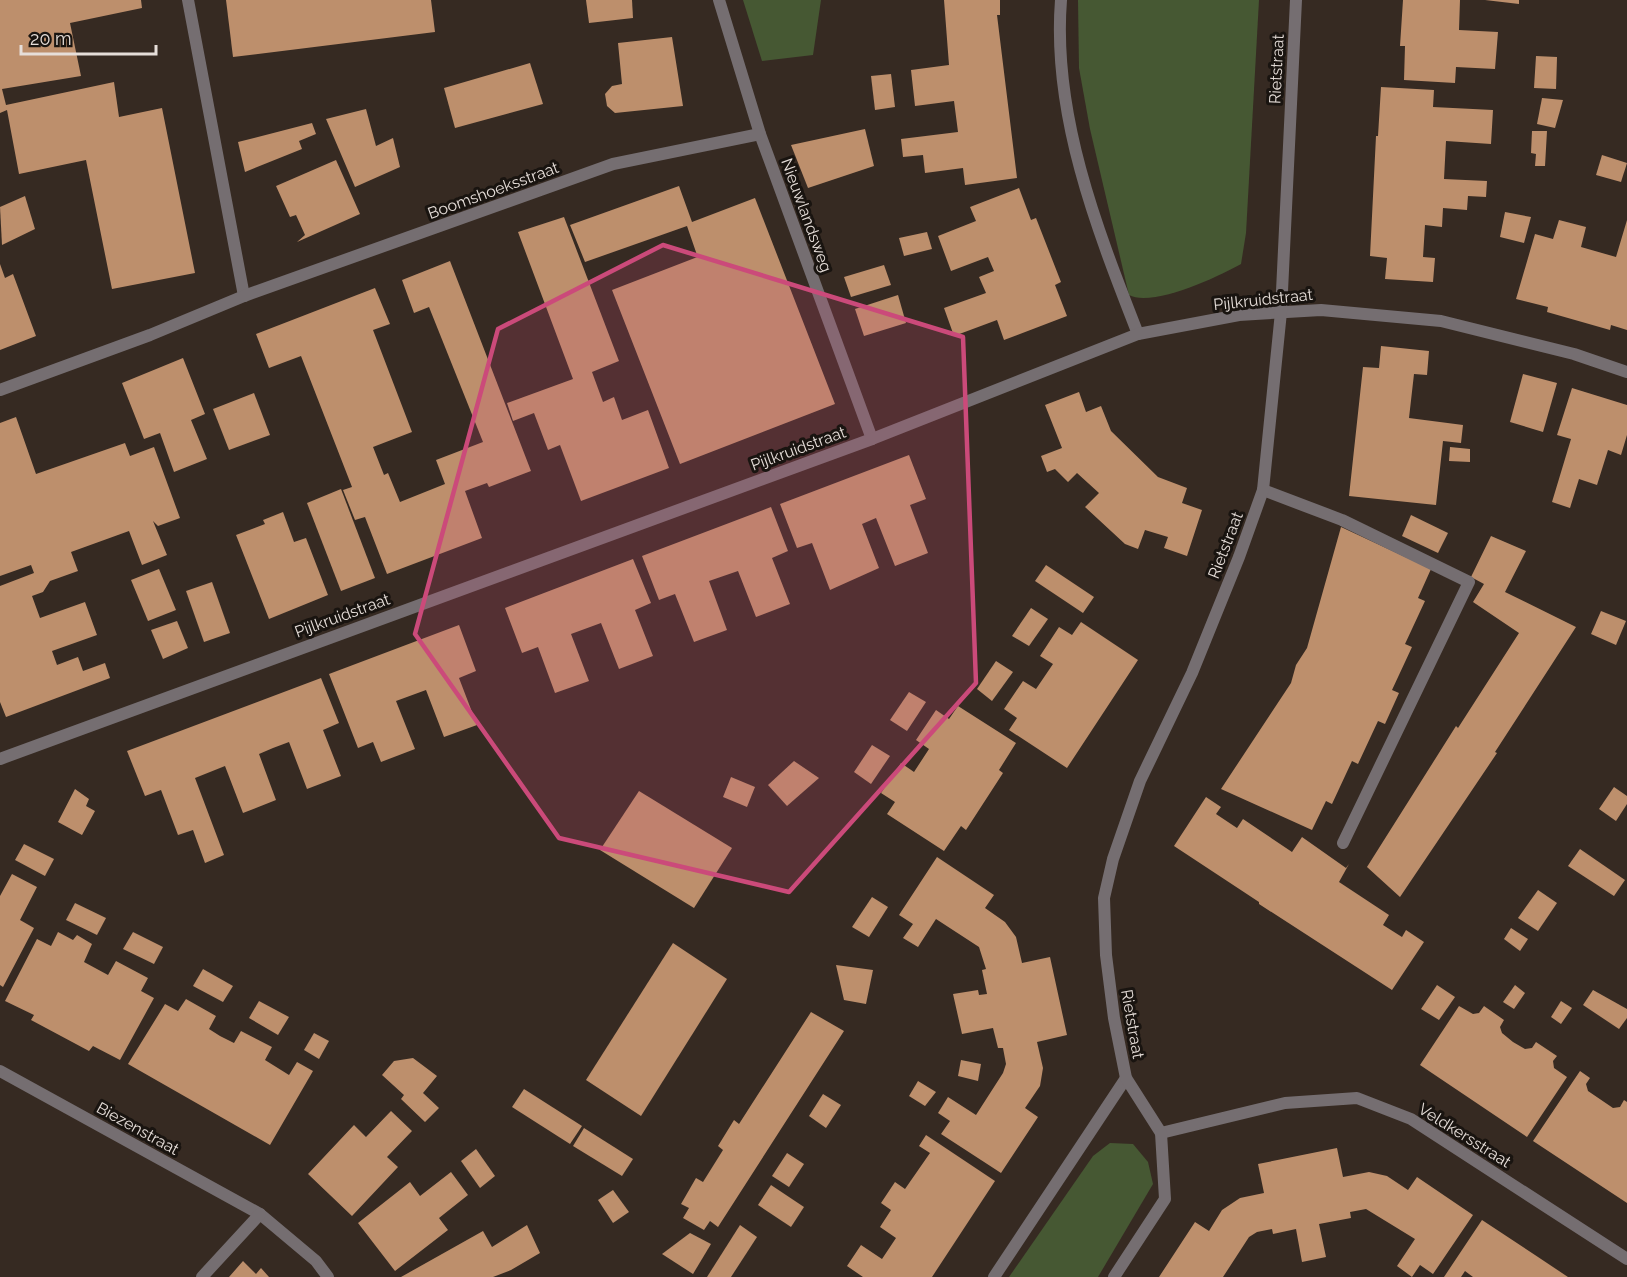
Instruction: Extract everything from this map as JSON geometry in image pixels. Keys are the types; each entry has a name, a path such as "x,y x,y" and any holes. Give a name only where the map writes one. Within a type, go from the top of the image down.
{"street":[{"path":"188,0 244,296"},
{"name":"Nieuwlandsweg","path":"719,0 760,134 872,439"},
{"path":"1061,0 1059,26 1068,115 1101,238 1138,334"},
{"name":"Rietstraat","path":"1114,1277 1166,1199 1161,1133 1126,1078 1114,1018 1106,955 1104,898 1113,859 1140,781 1192,673 1239,557 1263,490 1281,312 1296,0"},
{"name":"Boomshoeksstraat","path":"0,390 150,335 244,296 613,164 760,134"},
{"name":"Pijlkruidstraat","path":"0,759 872,439 1138,334 1239,315 1322,309 1441,321 1574,354 1627,372"},
{"path":"1263,490 1342,520 1469,582 1343,843"},
{"name":"Biezenstraat","path":"0,1071 260,1214 316,1261 328,1277"},
{"name":"Rietstraat","path":"994,1277 1126,1078"},
{"name":"Veldkersstraat","path":"1161,1133 1285,1103 1357,1098 1411,1119 1627,1259"},
{"path":"202,1277 260,1214"}],"highlighted area":[{"path":"663,245 963,337 976,683 789,892 559,838 415,634 498,329"}],"green space":[{"path":"743,0 821,0 813,55 762,61"},
{"path":"1078,0 1259,0 1246,233 1241,264 1202,283 1169,294 1140,298 1129,295 1090,129 1079,68"},
{"path":"1110,1143 1133,1144 1148,1162 1153,1184 1098,1277 1009,1277 1093,1156"}],"building":[{"path":"0,0 141,0 142,8 70,23 81,76 2,89 6,105 114,82 119,117 162,108 195,273 112,289 86,160 19,174 7,110 0,113"},
{"path":"226,0 431,0 435,32 233,57"},
{"path":"586,0 632,0 633,18 589,23"},
{"path":"944,0 1000,0 1000,15 997,15 1017,178 965,185 963,168 925,173 923,155 903,157 901,139 958,132 954,101 915,106 911,70 949,65"},
{"path":"1403,0 1460,0 1459,30 1498,32 1495,69 1456,67 1455,83 1404,80 1405,46 1400,46"},
{"path":"1485,0 1519,0 1519,4"},
{"path":"672,37 683,106 615,113 607,106 605,94 612,86 622,84 618,43"},
{"path":"1536,56 1557,57 1556,89 1534,88"},
{"path":"530,63 543,104 455,128 444,88"},
{"path":"891,74 895,107 875,110 871,76"},
{"path":"1381,87 1434,90 1433,107 1493,110 1491,144 1446,141 1444,179 1487,181 1486,197 1468,196 1467,210 1443,208 1442,227 1425,225 1423,257 1435,258 1433,282 1385,279 1387,258 1370,256 1376,136 1378,136"},
{"path":"1542,98 1563,100 1555,128 1537,124"},
{"path":"366,109 376,146 393,138 400,167 355,187 326,119"},
{"path":"312,123 316,134 299,141 302,149 245,172 238,142"},
{"path":"865,129 874,166 808,188 791,145"},
{"path":"1532,131 1547,131 1545,166 1535,166 1536,154 1531,153"},
{"path":"1602,155 1627,163 1621,182 1596,175"},
{"path":"336,160 360,214 297,242 305,235 296,215 290,217 276,186"},
{"path":"679,186 692,222 755,198 835,404 680,464 612,290 700,256 700,254 697,255 687,226 585,262 570,225"},
{"path":"1019,188 1031,220 1036,218 1061,282 1055,285 1067,316 1004,340 997,320 954,336 944,308 986,293 979,277 994,271 988,257 951,271 938,236 976,221 970,207"},
{"path":"25,196 35,229 2,245 0,207"},
{"path":"1505,212 1531,217 1524,243 1500,237"},
{"path":"564,217 619,361 592,372 603,402 614,397 622,420 648,410 669,468 581,501 560,445 548,450 534,413 513,421 507,403 573,379 518,232"},
{"path":"1559,220 1586,227 1581,247 1616,257 1627,220 1627,330 1611,325 1610,330 1547,312 1548,307 1516,299 1535,234 1553,239"},
{"path":"927,232 932,249 904,256 899,238"},
{"path":"450,261 531,471 489,487 487,483 465,491 482,538 387,574 365,517 355,520 343,490 352,487 301,356 269,368 256,334 375,288 390,324 373,330 412,432 373,447 384,475 388,473 400,502 445,484 436,460 483,442 429,307 414,313 402,280"},
{"path":"0,264 5,278 13,274 36,336 0,350"},
{"path":"884,265 891,285 851,297 844,277"},
{"path":"898,295 906,323 864,336 855,309"},
{"path":"1381,346 1429,351 1427,375 1414,374 1409,418 1463,425 1461,443 1443,441 1436,505 1349,496 1363,367 1379,368"},
{"path":"183,358 205,414 191,420 207,459 174,472 160,433 144,439 122,383"},
{"path":"1523,374 1557,383 1543,432 1510,422"},
{"path":"1572,388 1627,405 1627,435 1621,455 1608,450 1597,485 1579,479 1570,508 1552,502 1571,439 1557,435"},
{"path":"1079,392 1086,412 1101,406 1111,431 1158,477 1187,488 1182,503 1202,510 1187,556 1164,548 1168,537 1145,530 1138,549 1125,544 1085,507 1099,493 1077,473 1068,482 1055,469 1047,472 1041,456 1062,448 1045,405"},
{"path":"254,393 270,435 229,450 213,409"},
{"path":"16,417 36,474 125,443 130,456 154,447 180,518 158,526 153,521 167,555 142,565 129,531 71,552 78,571 50,581 43,592 32,596 40,618 85,602 97,635 52,651 57,665 78,657 83,671 105,663 110,678 6,717 0,702 0,586 34,573 31,565 0,576 0,423"},
{"path":"1450,447 1470,449 1470,462 1449,461"},
{"path":"909,455 926,499 910,505 928,553 895,566 876,518 862,524 879,568 830,590 812,543 797,548 780,504"},
{"path":"341,489 375,578 341,591 307,503"},
{"path":"771,507 788,551 772,558 790,604 756,617 738,571 709,581 727,630 694,642 675,594 659,600 642,556"},
{"path":"283,512 294,542 306,538 328,595 269,619 236,535 265,524 263,520"},
{"path":"1411,515 1448,533 1438,553 1402,536"},
{"path":"1341,527 1431,569 1418,598 1425,601 1405,644 1412,647 1392,690 1399,693 1385,724 1378,721 1358,764 1352,761 1332,804 1326,801 1312,830 1221,789 1291,683 1296,665 1307,648"},
{"path":"1491,536 1526,551 1505,592 1576,627 1495,752 1497,753 1400,897 1367,867 1456,726 1458,728 1519,633 1473,602 1484,584 1471,577"},
{"path":"633,559 651,603 635,610 653,656 619,669 601,623 571,634 589,681 555,693 538,647 522,653 505,608"},
{"path":"1046,565 1094,597 1083,613 1035,581"},
{"path":"159,569 176,610 148,621 131,580"},
{"path":"212,582 230,633 204,642 186,591"},
{"path":"1031,608 1048,619 1029,646 1012,636"},
{"path":"1601,611 1626,621 1616,645 1591,634"},
{"path":"177,621 188,648 163,659 151,630"},
{"path":"1081,622 1138,660 1067,768 1009,730 1017,718 1004,709 1023,681 1036,689 1053,664 1040,656 1059,627 1072,635"},
{"path":"459,625 476,671 459,678 477,725 444,737 426,690 396,701 415,749 381,762 373,742 358,748 329,674"},
{"path":"996,661 1013,672 992,701 977,689"},
{"path":"321,678 339,723 323,730 341,776 307,789 289,742 273,748 259,754 276,800 243,813 225,766 195,778 224,855 205,863 193,830 178,835 161,790 145,796 127,751"},
{"path":"909,692 926,702 907,731 890,720"},
{"path":"958,706 1016,743 999,770 1003,773 966,830 961,826 944,851 887,814 895,802 881,793 901,763 914,772 929,749 916,740 936,710 949,719"},
{"path":"872,745 890,756 871,784 854,772"},
{"path":"794,761 819,778 787,806 768,785"},
{"path":"731,777 755,787 747,807 723,797"},
{"path":"1614,787 1627,796 1627,804 1616,821 1599,809"},
{"path":"75,789 89,799 86,806 95,811 82,835 58,822"},
{"path":"639,791 732,848 694,908 600,850"},
{"path":"1206,797 1221,807 1216,814 1237,828 1243,819 1292,852 1302,837 1346,868 1349,864 1339,882 1389,915 1383,925 1402,937 1406,930 1424,942 1392,990 1174,846"},
{"path":"24,844 54,859 45,876 15,860"},
{"path":"1580,849 1625,880 1614,896 1568,866"},
{"path":"937,857 994,895 985,908 1005,922 1016,937 1022,963 1050,957 1067,1035 1037,1042 1043,1068 1040,1086 1025,1108 1038,1117 1001,1173 941,1134 950,1121 938,1113 948,1097 976,1115 1003,1073 1006,1064 1003,1048 998,1048 993,1028 962,1034 953,994 978,990 979,995 987,994 982,970 986,969 979,947 936,919 918,947 903,938 913,924 899,915"},
{"path":"12,874 37,887 20,920 34,928 3,987 0,985 0,896"},
{"path":"1538,890 1557,903 1538,931 1518,918"},
{"path":"872,897 888,907 869,937 852,927"},
{"path":"75,903 106,918 97,935 66,920"},
{"path":"1511,928 1528,939 1520,951 1504,939"},
{"path":"58,932 73,940 77,935 92,944 84,962 108,975 116,961 148,978 141,991 154,998 120,1060 93,1046 89,1051 31,1020 34,1015 5,1001 37,939 51,946"},
{"path":"133,932 163,947 154,964 123,949"},
{"path":"673,943 727,979 641,1116 586,1080"},
{"path":"836,965 873,970 866,1004 844,1000"},
{"path":"203,969 233,986 223,1002 193,986"},
{"path":"1437,985 1455,997 1439,1020 1421,1009"},
{"path":"1515,985 1525,993 1514,1009 1503,1002"},
{"path":"1593,990 1627,1009 1627,1018 1619,1029 1583,1005"},
{"path":"186,999 216,1016 209,1029 220,1036 234,1043 241,1031 272,1047 265,1060 289,1075 297,1062 313,1071 270,1145 128,1064 165,1004 178,1011"},
{"path":"259,1001 289,1017 278,1035 249,1018"},
{"path":"1561,1001 1572,1008 1561,1024 1551,1017"},
{"path":"1459,1006 1473,1014 1479,1013 1484,1006 1504,1020 1500,1027 1502,1033 1513,1042 1525,1049 1532,1048 1536,1042 1557,1056 1553,1061 1554,1068 1567,1077 1527,1137 1420,1065"},
{"path":"811,1012 844,1031 718,1227 710,1221 704,1230 683,1218 689,1208 681,1204 696,1178 703,1182 723,1150 718,1146 734,1120 739,1124"},
{"path":"314,1033 329,1041 319,1059 304,1050"},
{"path":"413,1058 437,1076 423,1093 439,1108 425,1122 401,1099 404,1095 382,1075 394,1061"},
{"path":"961,1060 981,1064 978,1081 958,1076"},
{"path":"1580,1071 1590,1078 1586,1084 1588,1091 1613,1108 1620,1107 1624,1100 1627,1102 1627,1203 1533,1141"},
{"path":"918,1081 936,1092 925,1106 909,1096"},
{"path":"524,1089 582,1126 570,1144 512,1107"},
{"path":"823,1094 841,1105 826,1128 809,1116"},
{"path":"391,1111 412,1131 387,1157 398,1167 352,1216 308,1174 354,1125 366,1137"},
{"path":"584,1128 633,1159 622,1176 573,1146"},
{"path":"926,1135 995,1181 932,1277 863,1277 847,1266 861,1245 882,1259 896,1238 880,1227 891,1210 881,1203 895,1182 905,1189 930,1153 919,1146"},
{"path":"1337,1148 1343,1177 1369,1172 1387,1176 1408,1190 1417,1177 1473,1215 1433,1274 1420,1265 1412,1277 1397,1266 1415,1239 1366,1209 1350,1212 1351,1218 1319,1224 1326,1257 1302,1262 1296,1229 1273,1234 1272,1229 1257,1232 1249,1237 1223,1277 1159,1277 1195,1222 1209,1231 1222,1210 1240,1198 1264,1193 1258,1164"},
{"path":"476,1149 495,1176 480,1188 461,1161"},
{"path":"787,1153 804,1164 789,1187 772,1176"},
{"path":"451,1172 468,1195 439,1218 448,1230 395,1271 358,1223 410,1182 420,1196"},
{"path":"771,1185 804,1207 791,1227 758,1205"},
{"path":"613,1190 629,1212 613,1223 598,1200"},
{"path":"1482,1220 1568,1277 1473,1277 1465,1271 1461,1277 1444,1277"},
{"path":"527,1225 540,1253 511,1270 493,1277 401,1277 483,1231 492,1247"},
{"path":"740,1225 757,1237 731,1277 707,1277"},
{"path":"690,1233 711,1244 693,1274 662,1254"},
{"path":"243,1261 256,1274 261,1268 269,1277 229,1277"}]}
